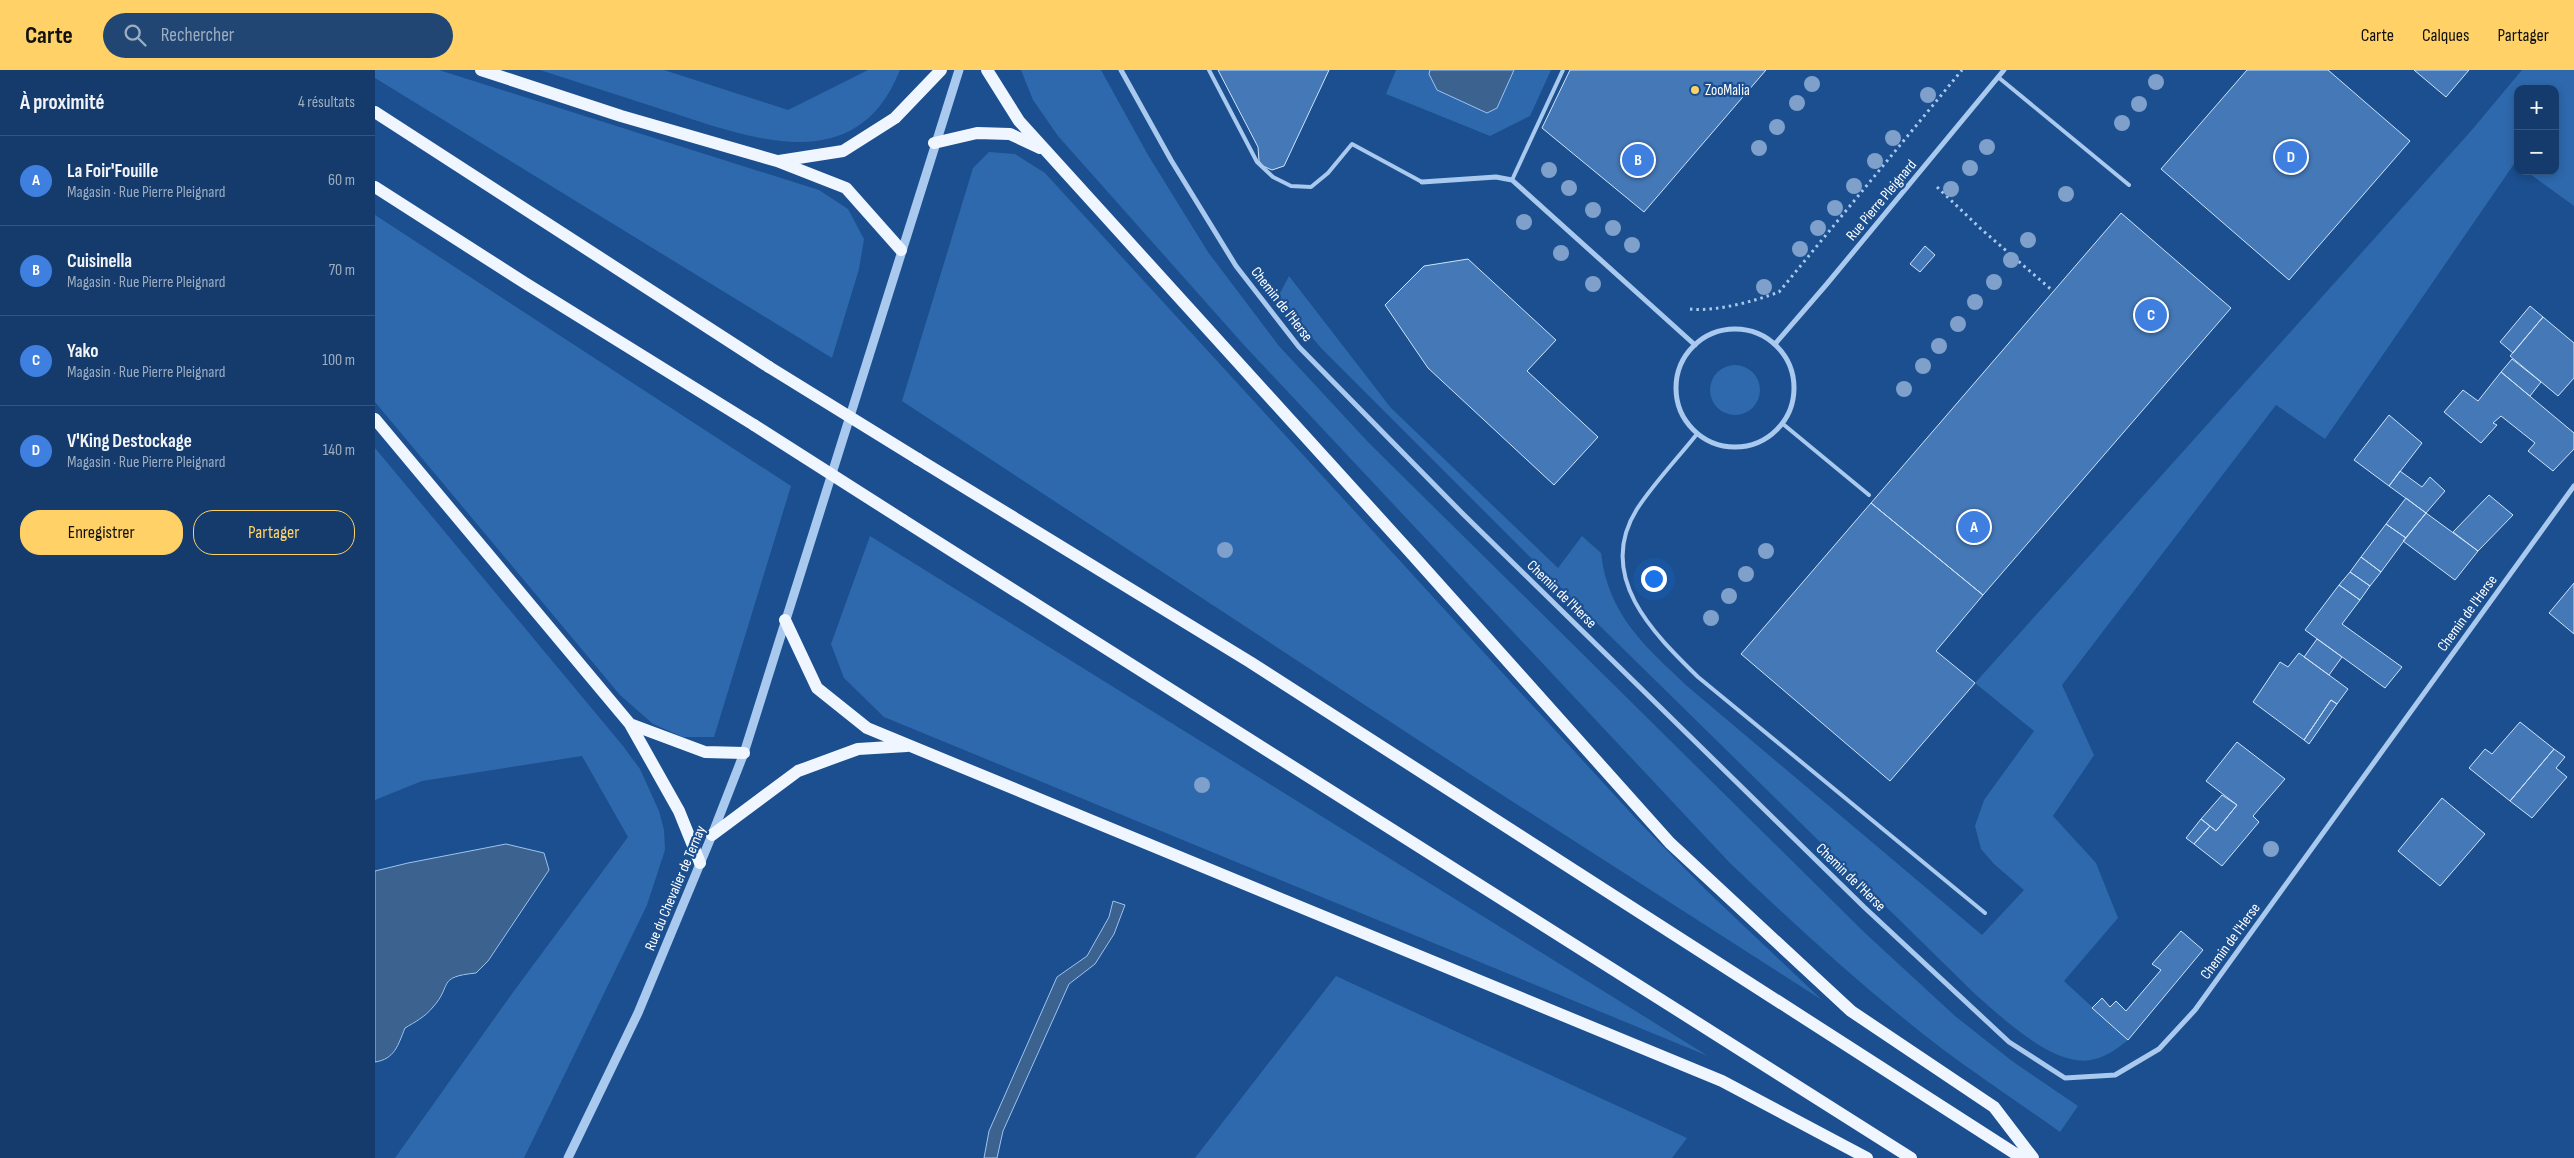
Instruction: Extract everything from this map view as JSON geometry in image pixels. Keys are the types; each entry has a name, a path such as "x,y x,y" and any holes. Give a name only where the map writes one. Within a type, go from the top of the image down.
{"main road":[{"path":"481,70 621,116 777,161 846,188 901,250"},
{"path":"777,161 843,152 895,118 941,70"},
{"path":"987,70 1019,121 1404,545 1670,843 1851,1011 1994,1107 2033,1158"},
{"path":"375,112 918,460 1250,662 2022,1158"},
{"path":"934,144 977,133 1010,134 1045,150"},
{"path":"375,186 525,283 754,425 1911,1158"},
{"path":"375,419 630,724 679,811 700,864"},
{"path":"785,620 817,688 867,728 1722,1081 1867,1158"},
{"path":"630,724 705,752 744,753"},
{"path":"712,835 798,771 858,749 912,746"}],"street":[{"name":"Rue du Chevalier de Ternay","path":"568,1158 638,1012 744,753 934,144 959,70"},
{"name":"Chemin de l'Herse","path":"1121,70 1171,160 1236,266 1299,347 1469,520 1864,908 2009,1042 2065,1078 2115,1075 2159,1049 2195,1010 2574,486"},
{"name":"Rue Pierre Pleignard","path":"1775,344 2004,70"},
{"path":"1421,182 1495,177 1512,180 1695,345"},
{"path":"1743,329 1760,334 1775,344 1786,357 1793,374 1795,391 1791,408 1783,424 1769,437 1752,445 1733,448 1713,444 1697,434 1684,418 1677,400 1677,380 1683,361 1695,345 1709,335 1726,330 1743,329"}],"lane":[{"path":"1209,70 1257,162 1273,177 1291,186 1311,187 1328,173 1352,144 1421,182"},
{"path":"1512,180 1563,70"},
{"path":"1998,78 2129,185"},
{"path":"1783,424 1869,495"},
{"path":"1697,434 1637,510 1626,536 1622,565 1633,602 1660,640 1698,677 1985,913"}],"path":[{"path":"1685,309 1705,311 1727,304 1752,302 1779,292 1962,70"},
{"path":"1899,148 1923,169 1938,189 2053,292"}],"shaded area":[{"path":"375,70 439,70 819,190 848,209 864,239 859,269 832,358 375,78"},
{"path":"540,70 664,70 788,110 868,70 900,70 881,104 858,126 830,138 800,142 768,139 735,132"},
{"path":"1021,70 1101,70 1148,155 1208,252 1279,346 1368,442 1865,933 1955,1016 2012,1061 2078,1106 2060,1132 1945,1051 1889,1006 1808,936 1729,862 1243,344 1058,136 1033,100"},
{"path":"1396,70 1551,70 1530,116 1490,136 1386,94"},
{"path":"1430,70 1514,70 1497,108 1487,113 1437,90 1429,74"},
{"path":"2522,70 2574,70 2574,206 2531,175 2559,175 2559,85 2514,85 2514,164 2325,439 2276,405 2062,685 2094,755 2053,816 2096,863 2118,918 2064,981 2128,1040 2102,1057 2091,1060 2076,1060 2045,1049 2014,1028 1976,995 1549,576 1321,348 1278,297 1289,276 1391,408 1558,568 1582,536 1601,553 1611,594 1620,612 1643,643 1687,686 1982,935 2024,890 1994,864 1981,849 1975,826 1984,800 2034,731 1975,683 2471,131"},
{"path":"989,152 1015,154 1045,173 1640,823 1707,891 1822,1000 1479,780 902,401 973,168"},
{"path":"375,215 791,486 714,737 683,737 653,724 620,695 375,402"},
{"path":"1735,365 1744,367 1755,376 1760,390 1758,399 1749,410 1735,415 1726,413 1715,404 1710,390 1712,381 1721,370"},
{"path":"375,448 623,746 640,769 659,811 664,830 665,850 647,905 524,1158 395,1158 511,995 628,837 582,756 422,781 375,800"},
{"path":"870,536 1708,1056 884,717 844,678 831,644"},
{"path":"506,844 544,853 549,870 488,961 476,973 455,977 450,980 430,1011 405,1028 395,1050 387,1058 375,1062 375,871"},
{"path":"1113,901 1125,905 1114,934 1095,964 1069,984 1003,1131 997,1158 984,1158 989,1131 1057,977 1087,956 1109,917"},
{"path":"1336,976 1687,1138 1672,1158 1195,1158"}],"building":[{"path":"1218,70 1329,70 1284,166 1272,170 1263,166 1259,161 1258,147"},
{"path":"1570,70 1766,70 1644,212 1542,128"},
{"path":"2247,70 2328,70 2410,141 2289,280 2161,169"},
{"path":"2414,70 2469,70 2446,97"},
{"path":"2121,213 2231,308 1983,595 1871,503"},
{"path":"1925,246 1935,255 1920,272 1910,264"},
{"path":"1468,259 1556,340 1527,371 1598,437 1554,485 1428,368 1385,305 1424,266"},
{"path":"2530,306 2543,317 2513,353 2500,342"},
{"path":"2543,317 2574,343 2574,378 2558,396 2510,356"},
{"path":"2512,359 2541,382 2530,396 2501,372"},
{"path":"2501,372 2574,433 2574,449 2553,471 2528,451 2535,443 2501,416 2493,423 2497,425 2481,443 2444,412 2463,390 2478,401"},
{"path":"2389,415 2422,443 2389,486 2354,460"},
{"path":"2400,471 2422,487 2430,477 2445,491 2426,513 2389,486"},
{"path":"2489,495 2513,515 2478,551 2453,532"},
{"path":"2406,498 2426,513 2406,538 2386,524"},
{"path":"1871,503 1983,595 1936,651 1975,683 1890,781 1741,654"},
{"path":"2426,513 2478,551 2455,580 2403,541"},
{"path":"2386,524 2406,538 2381,572 2361,557"},
{"path":"2361,557 2381,572 2370,586 2350,572"},
{"path":"2350,572 2370,586 2360,600 2339,585"},
{"path":"2574,583 2574,634 2549,613"},
{"path":"2339,585 2360,600 2342,624 2402,667 2385,688 2305,630"},
{"path":"2317,639 2342,657 2329,675 2304,657"},
{"path":"2299,653 2348,689 2337,704 2331,700 2304,740 2253,702 2280,662 2288,667"},
{"path":"2331,700 2337,704 2309,744 2304,740"},
{"path":"2520,722 2554,749 2510,801 2469,768 2485,749 2492,754"},
{"path":"2237,742 2285,779 2253,816 2259,822 2222,866 2194,844 2210,826 2216,831 2237,805 2206,781"},
{"path":"2554,749 2565,757 2556,768 2567,777 2532,818 2510,801"},
{"path":"2222,795 2237,805 2216,831 2201,819"},
{"path":"2442,798 2485,834 2440,886 2398,851"},
{"path":"2201,819 2210,826 2194,844 2186,838"},
{"path":"2181,931 2203,950 2128,1040 2092,1008 2102,998 2110,1007 2116,1001 2126,1011 2161,970 2152,964"}],"place":[{"name":"ZooMalia","path":"1695,90"},
{"name":"V'King Destockage","path":"2291,157"},
{"name":"Cuisinella","path":"1638,160"},
{"name":"Yako","path":"2151,315"},
{"name":"La Foir'Fouille","path":"1974,527"}]}
